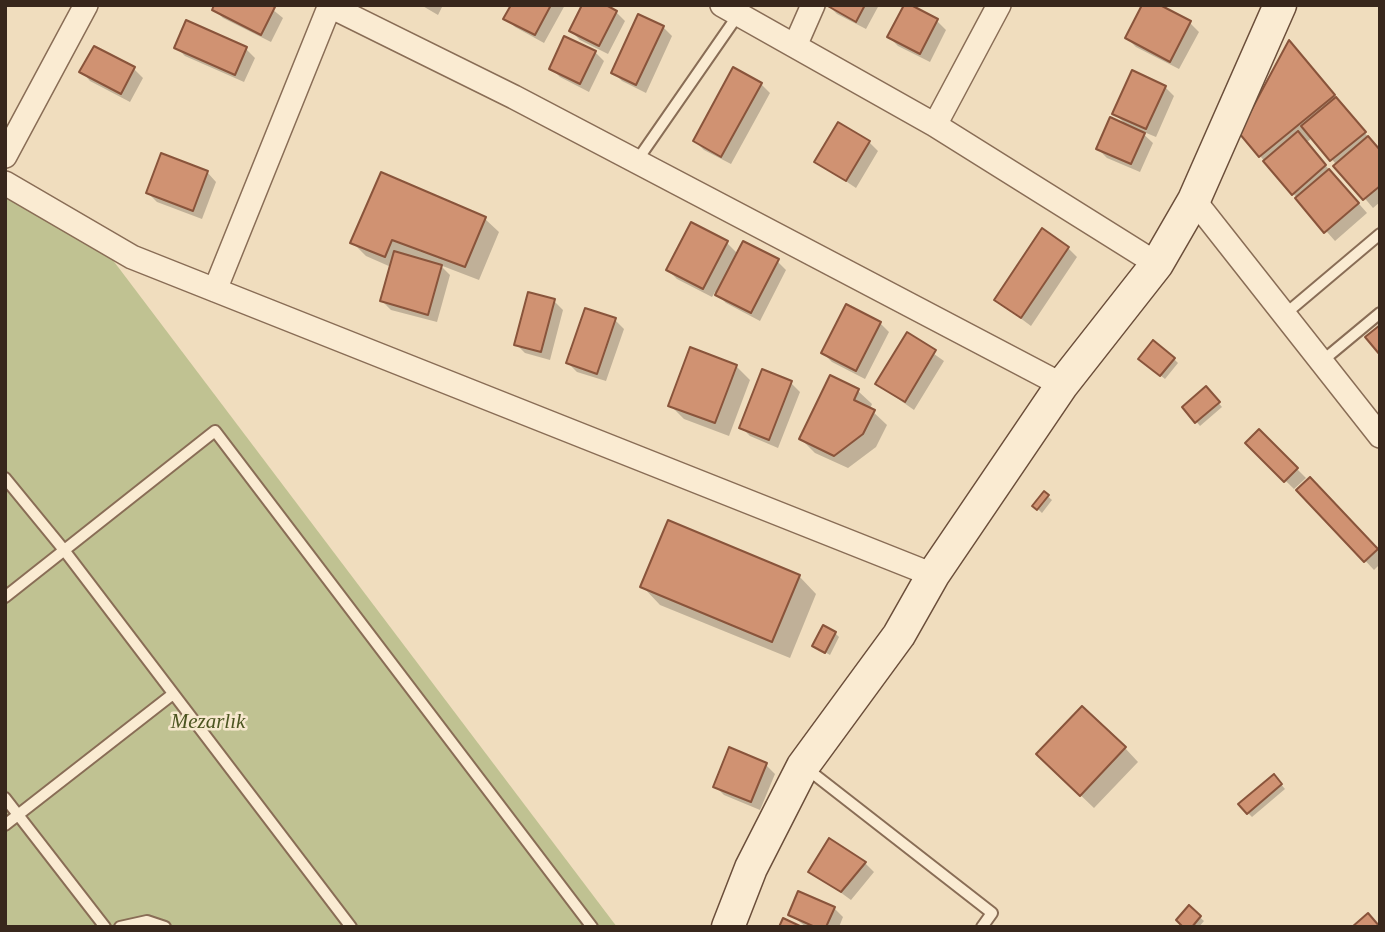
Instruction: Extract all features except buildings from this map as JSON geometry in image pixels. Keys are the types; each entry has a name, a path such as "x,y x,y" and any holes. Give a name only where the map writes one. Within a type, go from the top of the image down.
{"street":[{"path":"5,156 86,5"},
{"path":"794,46 813,5"},
{"path":"935,125 999,5"},
{"path":"215,290 330,6 636,162 1062,385"},
{"path":"728,927 751,868 803,766 899,635 933,575 1062,385 1157,264 1194,200 1273,9"},
{"path":"730,10 935,125 1157,264"},
{"path":"5,183 132,257 933,575"},
{"path":"1194,200 1380,436"}],"lane":[{"path":"636,162 730,10"},
{"path":"1284,314 1380,234"},
{"path":"1321,362 1380,313"},
{"path":"5,597 215,431 592,927"},
{"path":"5,478 64,551 351,927"},
{"path":"5,825 173,694"},
{"path":"803,766 992,913 982,927"},
{"path":"5,798 105,927"},
{"path":"120,927 147,921 165,927"}],"green space":[{"name":"Mezarlık","path":"5,184 106,251 617,927 5,927"}]}
